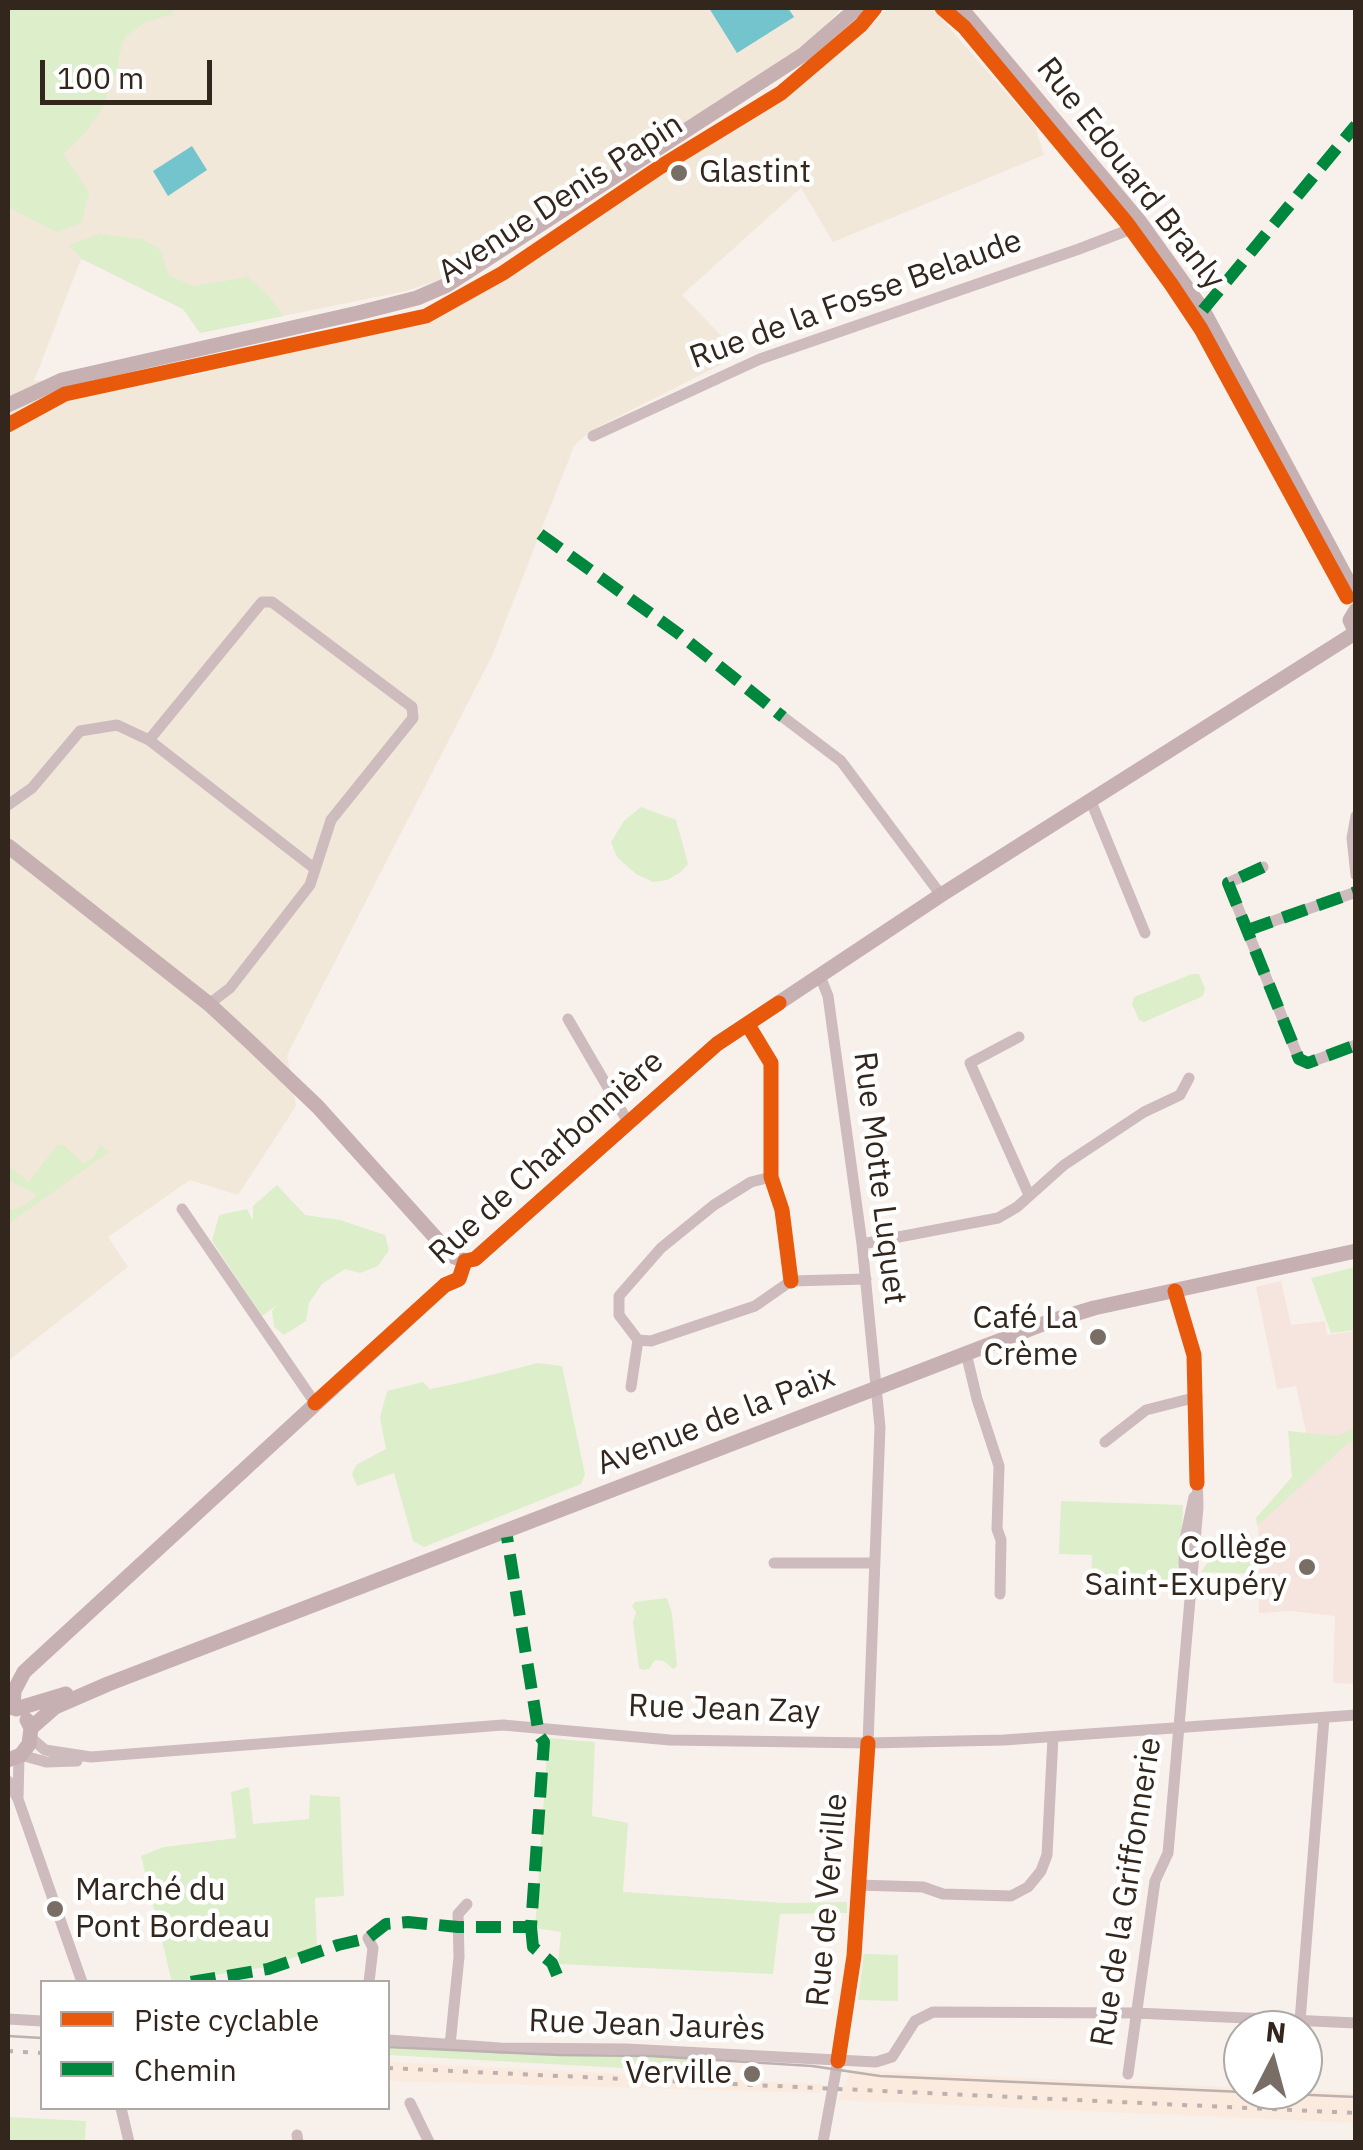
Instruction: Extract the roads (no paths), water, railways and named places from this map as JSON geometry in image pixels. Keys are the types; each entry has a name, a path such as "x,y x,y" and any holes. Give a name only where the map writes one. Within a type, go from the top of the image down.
{"street":[{"name":"Avenue Denis Papin","path":"8,404 62,380 376,309 446,285 804,54 857,8"},
{"name":"Rue Edouard Branly","path":"963,8 1140,222 1203,310 1356,596"},
{"name":"Rue de la Fosse Belaude","path":"593,436 760,358 1080,249 1140,222"},
{"path":"150,740 262,602 272,602 412,707 413,718 331,820 310,884 230,988 209,1004"},
{"path":"1355,633 1350,620 1356,610"},
{"name":"Rue de Charbonnière","path":"11,1707 24,1672 445,1285 459,1279 464,1261 476,1260 717,1044 940,895 1355,633"},
{"path":"783,717 841,762 940,895"},
{"path":"8,805 32,788 80,731 118,725 150,740 315,869"},
{"path":"1090,800 1145,933"},
{"path":"1356,816 1352,838 1356,874"},
{"path":"8,846 209,1004 318,1107 452,1256 464,1261"},
{"path":"1263,867 1228,883 1299,1060 1308,1063 1356,1045"},
{"path":"1248,930 1356,892"},
{"name":"Rue Motte Luquet","path":"820,976 828,996 878,1388 880,1427 872,1562"},
{"path":"568,1019 628,1122"},
{"path":"748,1025 772,1063 771,1177 782,1210 791,1281"},
{"path":"1019,1037 970,1063 1029,1195"},
{"path":"862,1244 998,1218 1017,1207 1064,1165 1144,1112 1180,1094 1189,1078"},
{"path":"632,1387 638,1340 619,1316 619,1296 662,1248 714,1205 750,1182 771,1177"},
{"path":"182,1210 198,1223 314,1404"},
{"name":"Avenue de la Paix","path":"31,1733 56,1707 108,1684 966,1354 1079,1313 1356,1251"},
{"path":"638,1340 651,1341 741,1311 778,1293 791,1281 866,1279"},
{"name":"Rue de la Griffonnerie","path":"1128,2074 1155,1880 1168,1853 1198,1507 1194,1355 1175,1291"},
{"path":"966,1354 1000,1466 1000,1594"},
{"path":"1105,1442 1146,1410 1197,1397"},
{"path":"774,1563 872,1562"},
{"name":"Rue de Verville","path":"822,2142 850,1994 868,1742 872,1562"},
{"name":"Avenue de la Paix","path":"11,1707 108,1684"},
{"path":"11,1707 25,1717 31,1733 16,1758 18,1799"},
{"name":"Rue Jean Zay","path":"31,1733 45,1750 90,1757 502,1725 670,1740 868,1742 1053,1737 1356,1716"},
{"path":"1301,2010 1324,1718"},
{"path":"858,1885 1012,1896 1028,1887 1041,1871 1047,1855 1053,1737"},
{"name":"Rue Jean Zay","path":"16,1758 76,1762 90,1757"},
{"path":"8,1781 18,1799 81,1980"},
{"path":"450,2044 459,1958 458,1914 466,1904"},
{"path":"368,1938 374,1948 369,1980"},
{"name":"Rue Jean Jaurès","path":"390,2040 531,2050 887,2060 897,2051 915,2020 926,2012 1223,2017"},
{"path":"8,2020 40,2021"},
{"name":"Rue Jean Jaurès","path":"1323,2022 1356,2023"},
{"path":"410,2103 430,2142"},
{"path":"121,2110 129,2142"}],"water":[{"path":"709,8 788,8 794,17 737,53"},
{"path":"192,146 207,170 168,196 153,171"}],"tram line":[{"path":"8,2036 40,2038"},
{"path":"390,2047 651,2056 812,2066 880,2076 1356,2097"}],"railway":[{"path":"8,2051 40,2053"},
{"path":"390,2068 1356,2113"}],"place":[{"name":"Glastint","path":"679,173"},
{"name":"Café La Crème","path":"1098,1337"},
{"name":"Collège Saint-Exupéry","path":"1307,1567"},
{"name":"Marché du Pont Bordeau","path":"55,1909"},
{"name":"Verville","path":"752,2074"}]}
